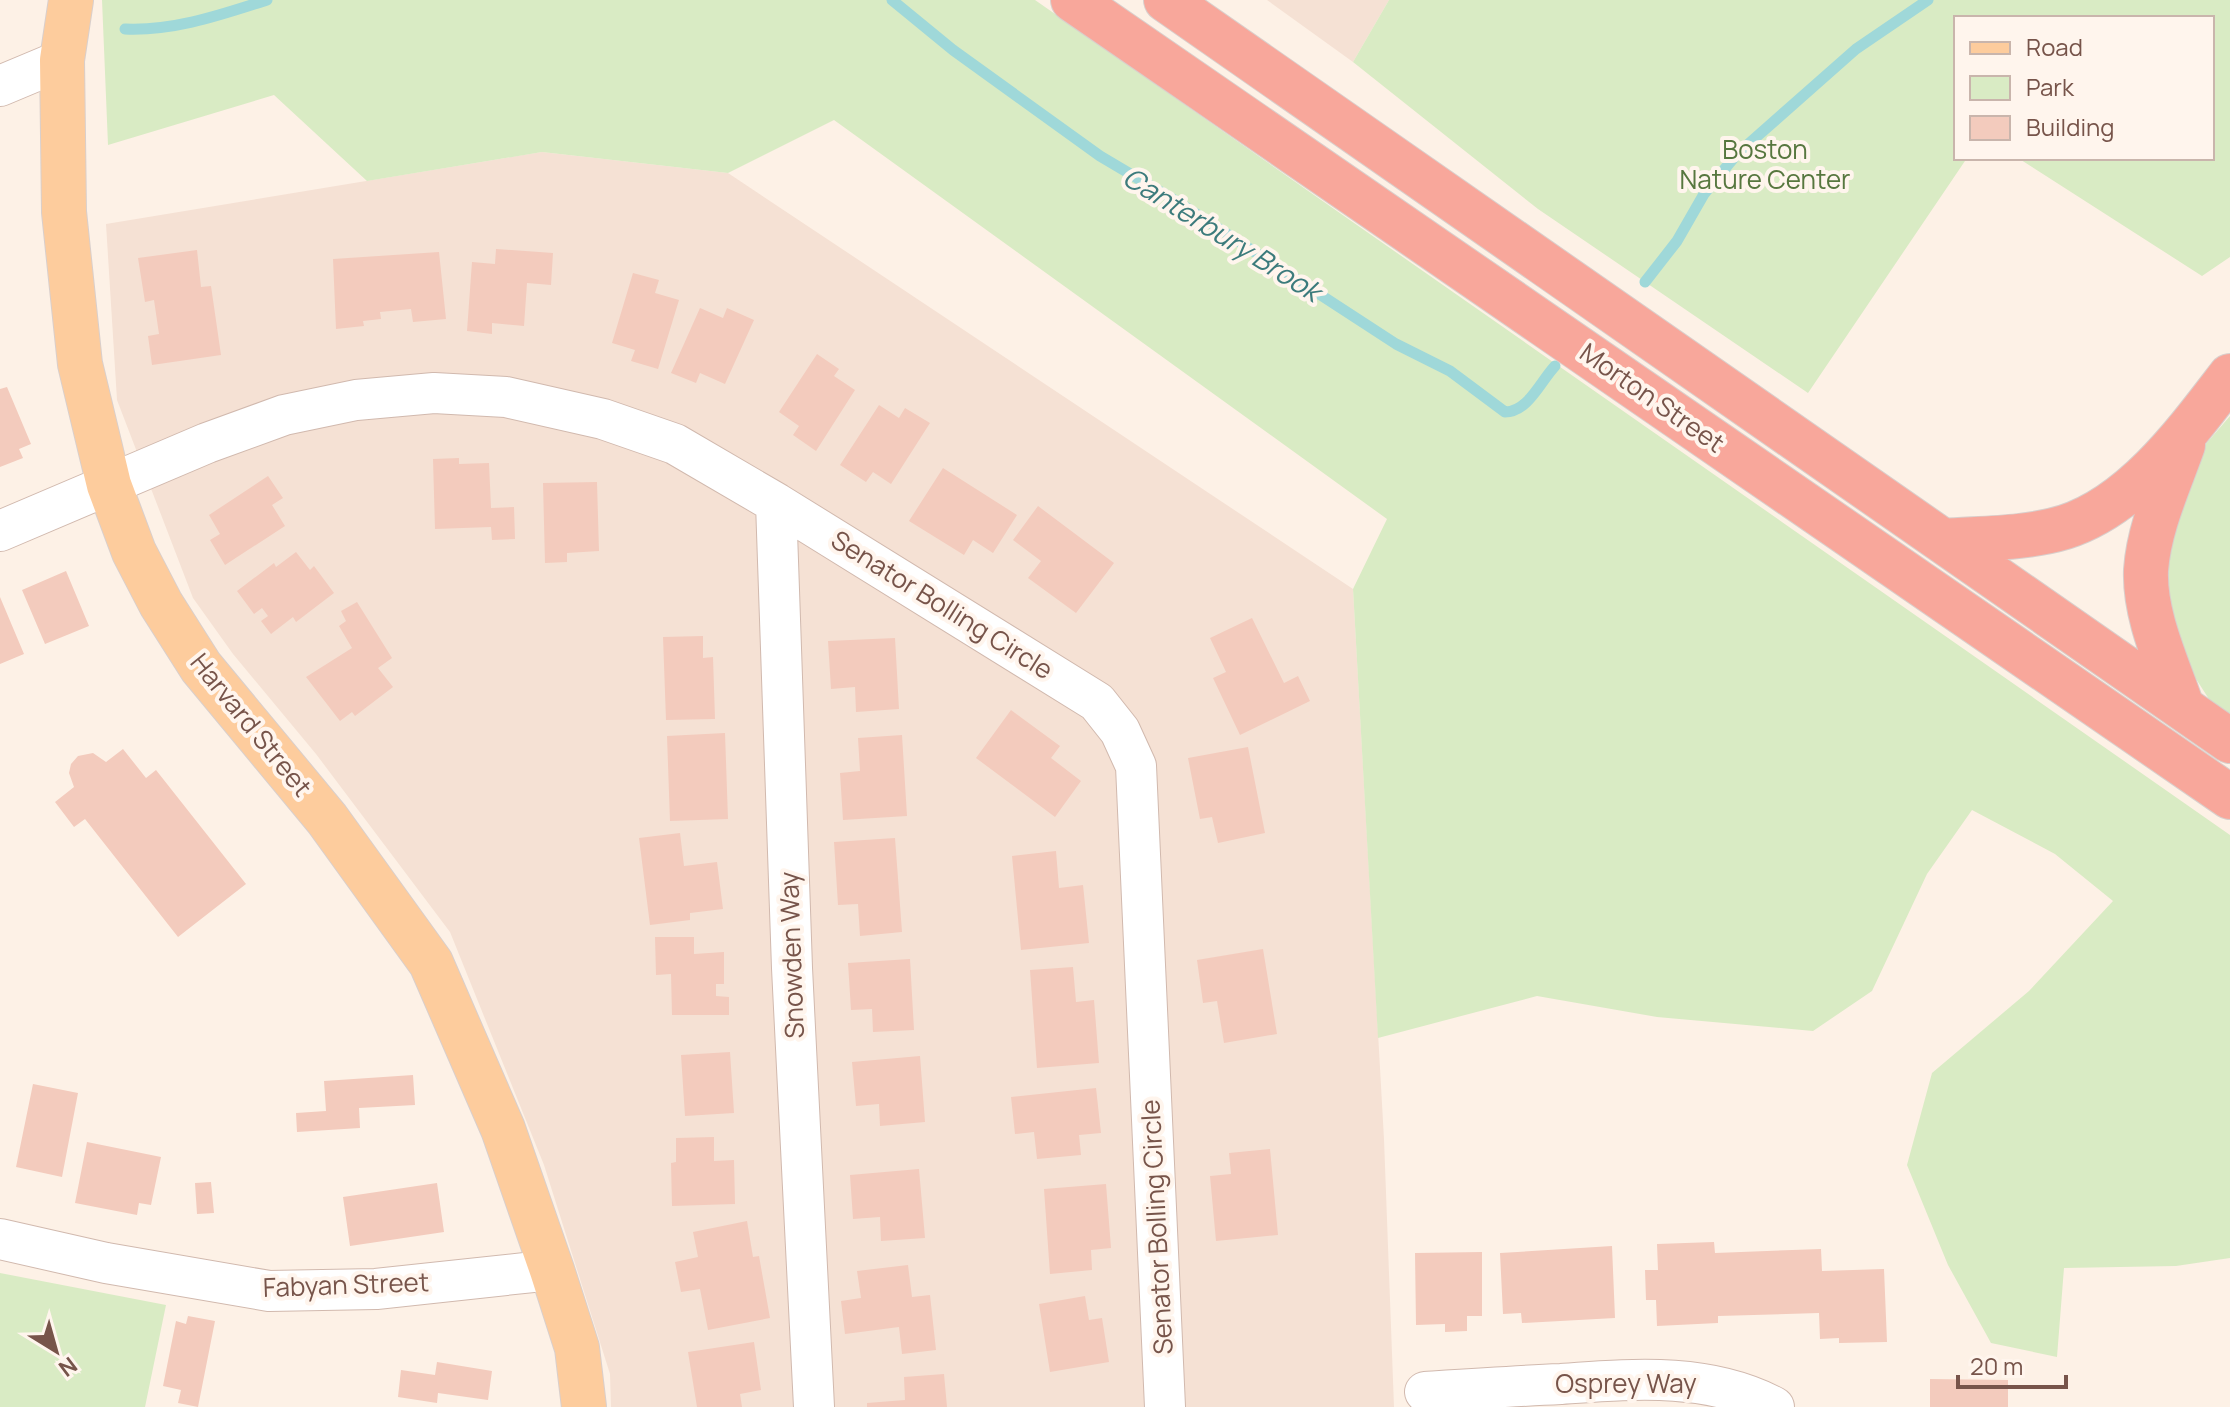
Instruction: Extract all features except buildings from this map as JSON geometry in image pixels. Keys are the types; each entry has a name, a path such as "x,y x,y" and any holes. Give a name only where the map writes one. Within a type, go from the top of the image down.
{"highway":[{"name":"Morton Street","path":"1073,0 2230,797"},
{"name":"Morton Street","path":"1166,0 2230,741"},
{"path":"1943,541 2036,533 2080,521 2105,508 2128,490 2188,431 2230,376"},
{"path":"2182,707 2153,617 2146,568 2156,523 2188,431"}],"main road":[{"name":"Harvard Street","path":"71,0 62,60 64,212 80,364 109,485 134,552 161,604 201,667 327,819 431,963 503,1129 552,1270 577,1348 584,1407"}],"street":[{"path":"0,86 62,60"},
{"name":"Senator Bolling Circle","path":"0,531 207,443 284,415 356,400 434,393 506,397 603,419 675,444 1097,702 1120,731 1136,766 1165,1407"},
{"name":"Snowden Way","path":"776,503 792,968 814,1407"},
{"name":"Fabyan Street","path":"0,1239 106,1263 269,1291 376,1289 552,1270"},
{"name":"Osprey Way","path":"1425,1392 1577,1395 1654,1379 1704,1382 1754,1397 1774,1407"}],"shaded area":[{"path":"1267,0 1389,0 1353,62"},
{"path":"542,152 728,173 1353,589 1384,1139 1394,1407 611,1407 610,1374 544,1165 450,932 316,754 233,654 193,598 117,400 106,224"}],"green space":[{"path":"102,0 1035,0 2230,835 2230,1258 2176,1266 2064,1268 2057,1357 1991,1343 1948,1265 1907,1165 1932,1073 2029,991 2113,901 2055,854 1972,810 1927,874 1872,991 1813,1031 1657,1017 1537,996 1378,1038 1353,589 1387,519 834,120 728,173 542,152 367,181 274,95 108,145"},
{"name":"Boston Nature Center","path":"1389,0 2230,0 2230,257 2202,276 2021,160 2214,160 2214,16 1954,16 1954,160 1966,160 1808,393 1538,209 1353,62"},
{"path":"2230,416 2230,718 2216,710 2166,624 2166,551 2205,445"},
{"path":"0,1273 166,1305 145,1407 0,1407"}],"waterway":[{"name":"Canterbury Brook","path":"125,29 180,25 267,0"},
{"name":"Canterbury Brook","path":"892,0 953,50 1100,156 1181,204 1396,344 1450,371 1505,412 1513,411 1527,402 1555,366"},
{"name":"Canterbury Brook","path":"1645,282 1677,241 1704,194 1737,154 1856,49 1928,0"}]}
